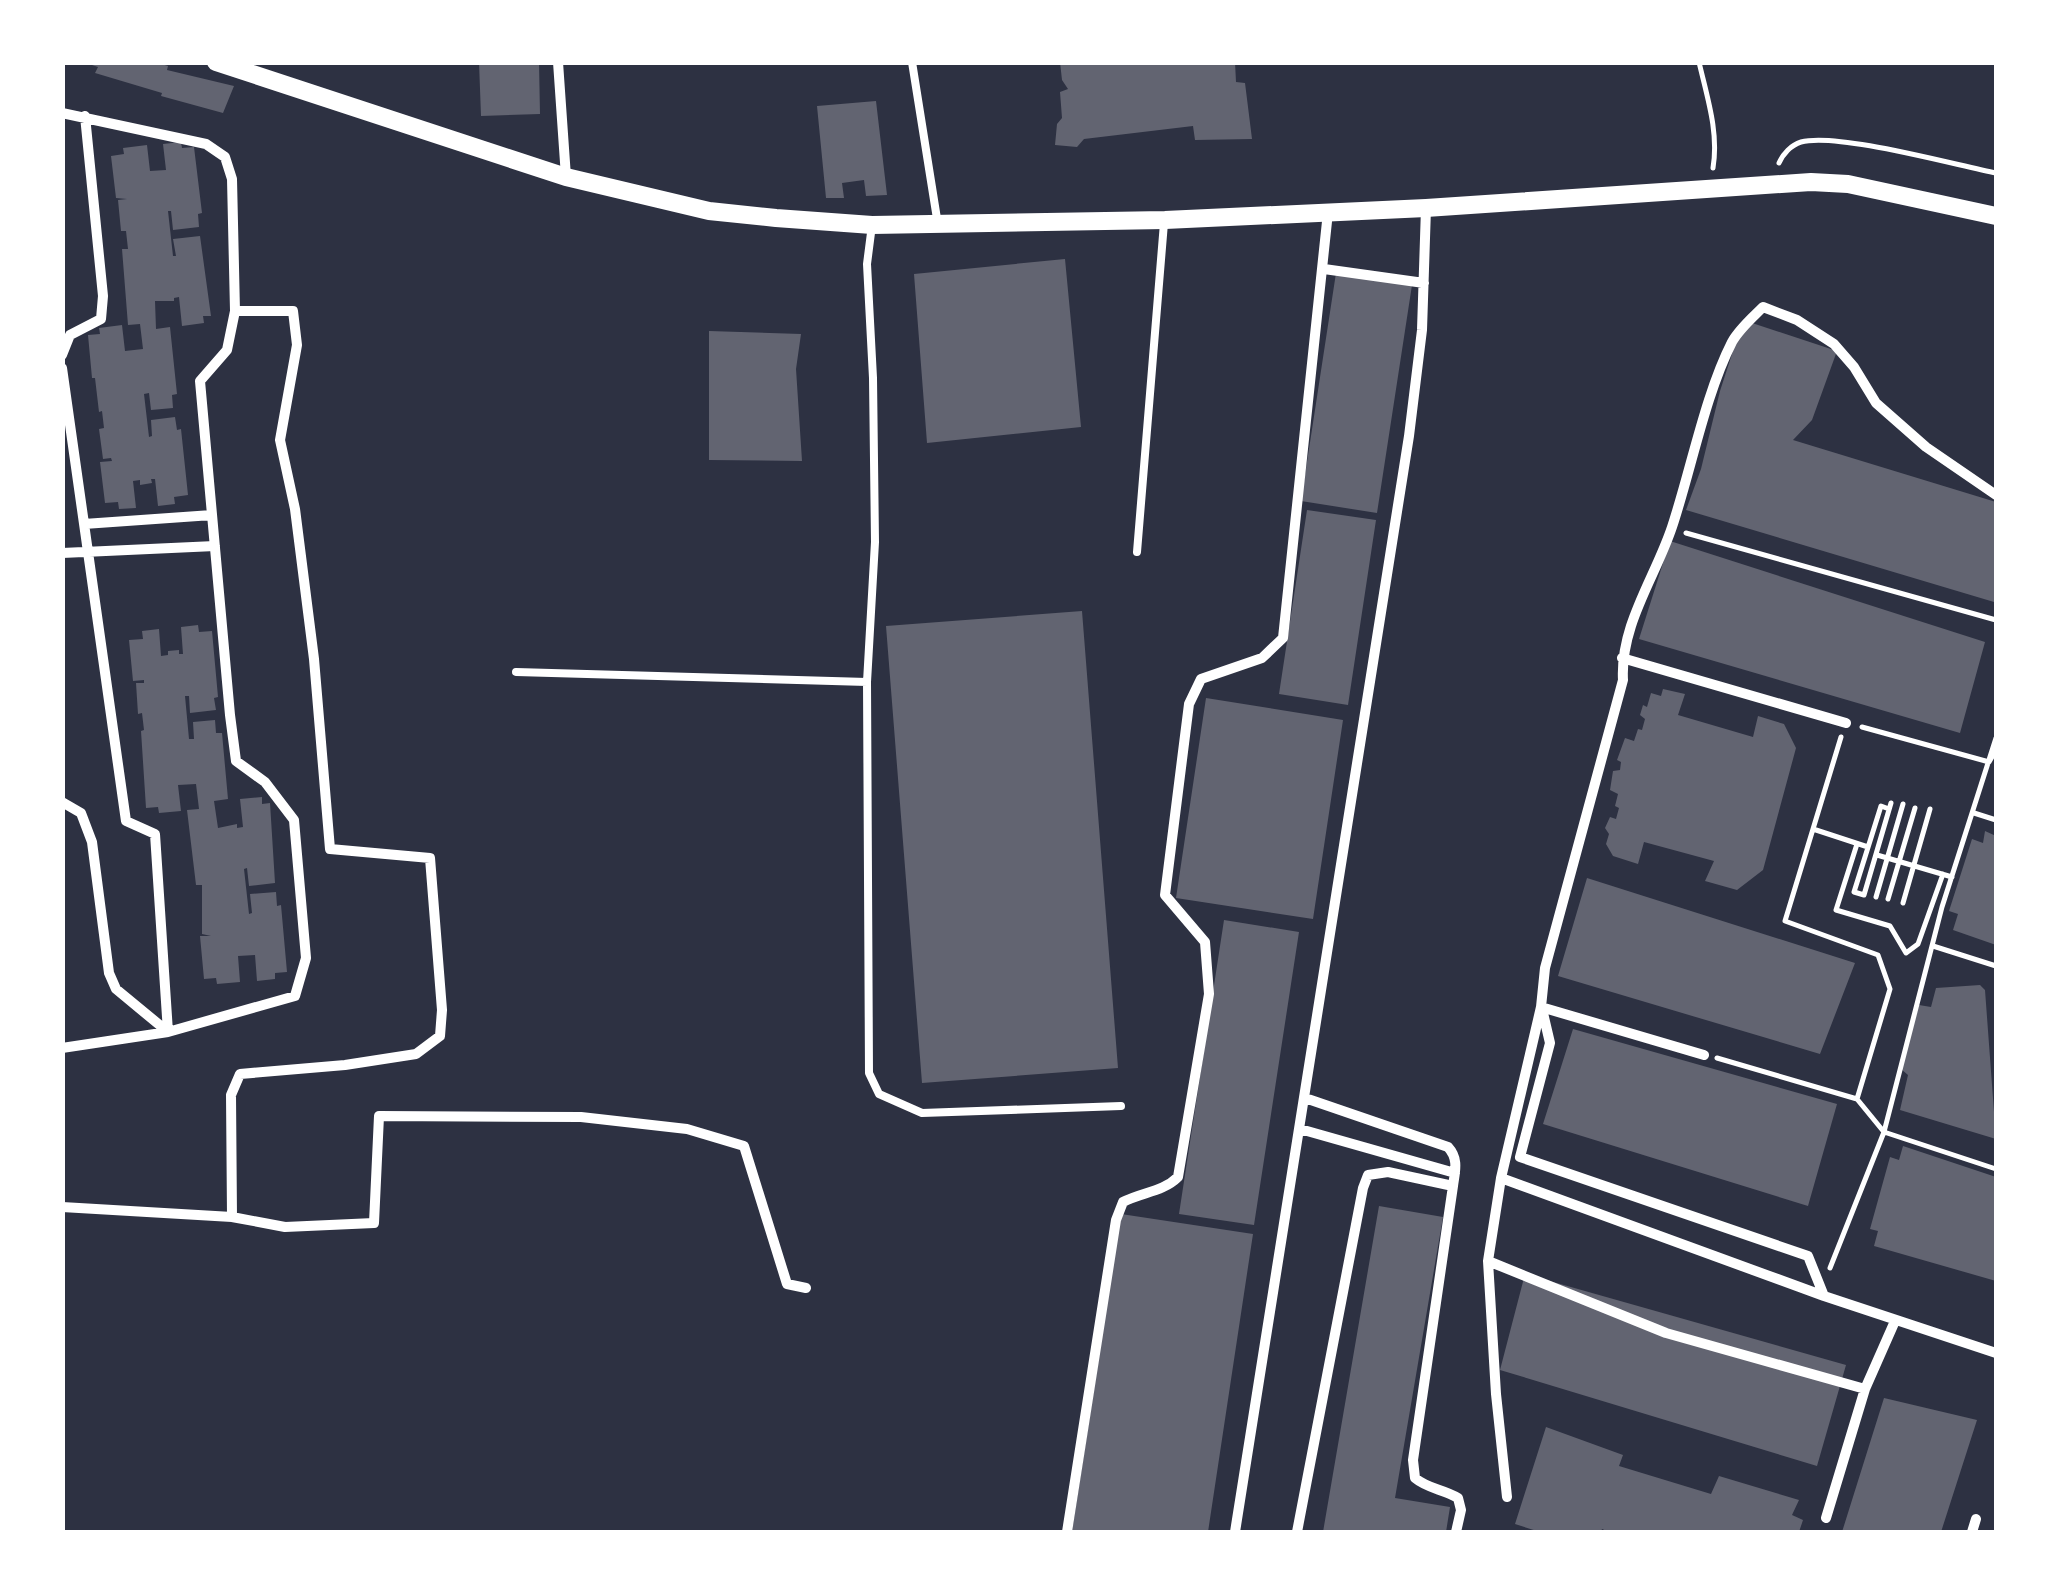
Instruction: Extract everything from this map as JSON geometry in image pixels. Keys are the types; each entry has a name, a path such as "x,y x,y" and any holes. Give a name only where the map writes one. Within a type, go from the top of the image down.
{"street":[{"path":"216,62 566,177 709,211 872,225 1165,220 1426,208 1770,184 1848,184 1996,216"},
{"path":"558,62 566,177"},
{"path":"62,113 206,144 225,157 232,179 235,310 227,350 200,381 212,515 236,762 265,782 294,820 306,958 295,996 168,1032 62,1048"},
{"path":"62,355 70,334 101,319 103,296 85,116"},
{"path":"1235,1532 1409,436 1422,330 1426,208"},
{"path":"1068,1532 1116,1220 1123,1202 1143,1192 1166,1188 1178,1177 1209,994 1204,942 1166,895 1189,704 1201,679 1262,658 1282,638 1328,212"},
{"path":"1324,269 1424,283"},
{"path":"1508,1496 1496,1394 1488,1261 1500,1178 1541,1007 1545,968 1624,680 1622,658 1627,635 1671,529 1735,337 1762,307 1797,320 1834,344 1876,403 1926,448 1996,495"},
{"path":"232,1216 230,1095 240,1074 344,1066 416,1054 440,1036 442,1010 430,858 330,849 314,659 294,508 280,440 297,345 293,311 235,310"},
{"path":"62,368 126,821 155,834 168,1032"},
{"path":"84,524 212,515"},
{"path":"62,553 215,546"},
{"path":"1622,658 1846,723"},
{"path":"62,802 81,813 92,842 110,973 116,989 168,1032"},
{"path":"1541,1007 1704,1055"},
{"path":"1541,1007 1550,1043 1520,1157 1808,1256 1824,1296"},
{"path":"1305,1098 1448,1147 1456,1161 1413,1460 1415,1478 1426,1488 1445,1490 1458,1498 1456,1532"},
{"path":"62,1208 232,1216 285,1226 374,1224 379,1116 581,1117 687,1129 744,1146 787,1284 806,1288"},
{"path":"1300,1128 1455,1173"},
{"path":"1296,1532 1362,1188 1368,1175 1388,1172 1453,1186"},
{"path":"1500,1178 1824,1296 1996,1353"},
{"path":"1488,1261 1666,1333 1865,1389"},
{"path":"1826,1518 1865,1389 1895,1321"},
{"path":"1972,1532 1976,1519"}],"lane":[{"path":"912,62 938,224"},
{"path":"1137,552 1165,220"},
{"path":"872,225 867,264 874,378 875,542 867,682 869,1073 879,1094 922,1113 1122,1106"},
{"path":"516,672 867,682"}],"path":[{"path":"1699,62 1716,150 1709,191"},
{"path":"1770,184 1780,157 1793,146 1830,140 1996,173"},
{"path":"1671,529 1996,620"},
{"path":"1857,1099 1890,989 1878,956 1785,921 1846,723 1989,762"},
{"path":"1825,1282 1884,1132 1952,877 1996,738"},
{"path":"1989,762 1996,750"},
{"path":"1876,896 1903,804"},
{"path":"1881,806 1890,806 1864,895 1854,892 1868,848 1881,806"},
{"path":"1888,899 1915,808"},
{"path":"1904,903 1930,809"},
{"path":"1974,813 1996,820"},
{"path":"1813,829 1868,848"},
{"path":"1857,844 1836,910 1890,926 1906,953 1918,944 1943,874"},
{"path":"1877,855 1952,877"},
{"path":"1933,946 1996,966"},
{"path":"1704,1055 1857,1099 1884,1132 1996,1169"}],"building":[{"path":"83,62 155,62 168,66 167,70 234,86 223,113 95,73 98,67"},
{"path":"479,62 539,62 540,114 481,116"},
{"path":"1060,62 1235,62 1236,82 1245,83 1252,139 1195,140 1193,126 1084,139 1077,147 1055,145 1057,124 1062,118 1060,92 1068,89 1062,80"},
{"path":"876,101 887,195 866,196 864,180 842,183 844,198 826,198 817,106"},
{"path":"181,142 182,148 194,147 202,213 198,214 199,227 173,230 168,211 173,256 173,239 200,236 211,316 203,316 204,323 182,326 179,297 174,301 155,301 156,329 170,327 177,394 172,395 173,408 151,410 149,393 144,394 149,437 151,420 175,417 177,430 181,429 188,495 174,497 175,504 158,506 155,479 140,485 140,480 133,481 136,508 119,509 118,502 105,503 100,462 112,461 103,459 99,429 104,428 102,411 99,412 92,378 88,335 100,334 99,328 122,325 125,351 143,349 140,324 128,325 122,249 128,249 126,231 121,231 118,200 127,199 116,198 111,156 124,154 123,148 147,145 150,171 166,170 163,144"},
{"path":"1065,259 1081,427 927,443 914,274"},
{"path":"1336,273 1412,285 1377,513 1301,501"},
{"path":"1743,320 1837,351 1812,420 1793,440 1996,502 1994,602 1686,510"},
{"path":"709,331 801,334 796,369 802,461 709,460"},
{"path":"1307,510 1376,520 1348,705 1279,694"},
{"path":"1670,541 1985,642 1960,733 1639,639"},
{"path":"1082,611 1118,1068 922,1083 886,626"},
{"path":"198,625 199,632 212,631 218,697 214,698 216,710 190,713 189,696 185,696 189,739 194,739 193,722 215,720 216,733 222,733 228,799 214,801 218,828 237,824 237,828 243,827 240,799 262,797 262,804 270,803 275,883 249,886 247,868 244,869 249,914 250,894 276,892 277,906 281,905 287,972 275,973 275,979 257,981 255,955 238,956 240,982 217,984 216,978 204,979 200,936 211,936 202,934 202,885 196,885 187,810 199,809 196,784 178,785 181,811 159,813 158,807 146,808 141,731 144,730 142,713 138,714 136,683 144,680 133,681 129,640 143,639 142,631 159,629 161,656 179,650 183,654 181,627"},
{"path":"1663,689 1685,694 1678,715 1753,737 1758,716 1784,724 1796,748 1763,870 1737,890 1705,881 1714,861 1644,842 1638,864 1613,856 1606,844 1609,834 1605,828 1610,817 1616,819 1619,808 1615,806 1618,794 1610,790 1613,771 1620,770 1621,762 1617,760 1625,738 1634,741 1645,719 1640,715 1643,705 1647,707 1651,693 1661,696"},
{"path":"1206,698 1343,720 1313,919 1176,898"},
{"path":"1985,831 1996,836 1996,945 1953,930 1958,914 1949,911 1972,839 1983,843"},
{"path":"1587,878 1855,963 1820,1054 1558,976"},
{"path":"1224,920 1299,932 1254,1225 1179,1214"},
{"path":"1980,985 1985,990 1996,1139 1900,1110 1908,1075 1901,1069 1919,1005 1931,1007 1936,988"},
{"path":"1573,1029 1837,1104 1808,1206 1543,1124"},
{"path":"1903,1146 1996,1177 1996,1281 1874,1246 1878,1231 1870,1229 1890,1157 1899,1160"},
{"path":"1379,1206 1443,1217 1395,1498 1450,1507 1446,1532 1323,1532"},
{"path":"1121,1214 1253,1234 1208,1532 1072,1532"},
{"path":"1525,1274 1846,1365 1817,1466 1500,1370"},
{"path":"1884,1398 1977,1420 1941,1532 1842,1532"},
{"path":"1546,1427 1623,1455 1619,1466 1711,1494 1719,1476 1799,1500 1792,1515 1803,1520 1799,1532 1540,1532 1515,1524"}]}
